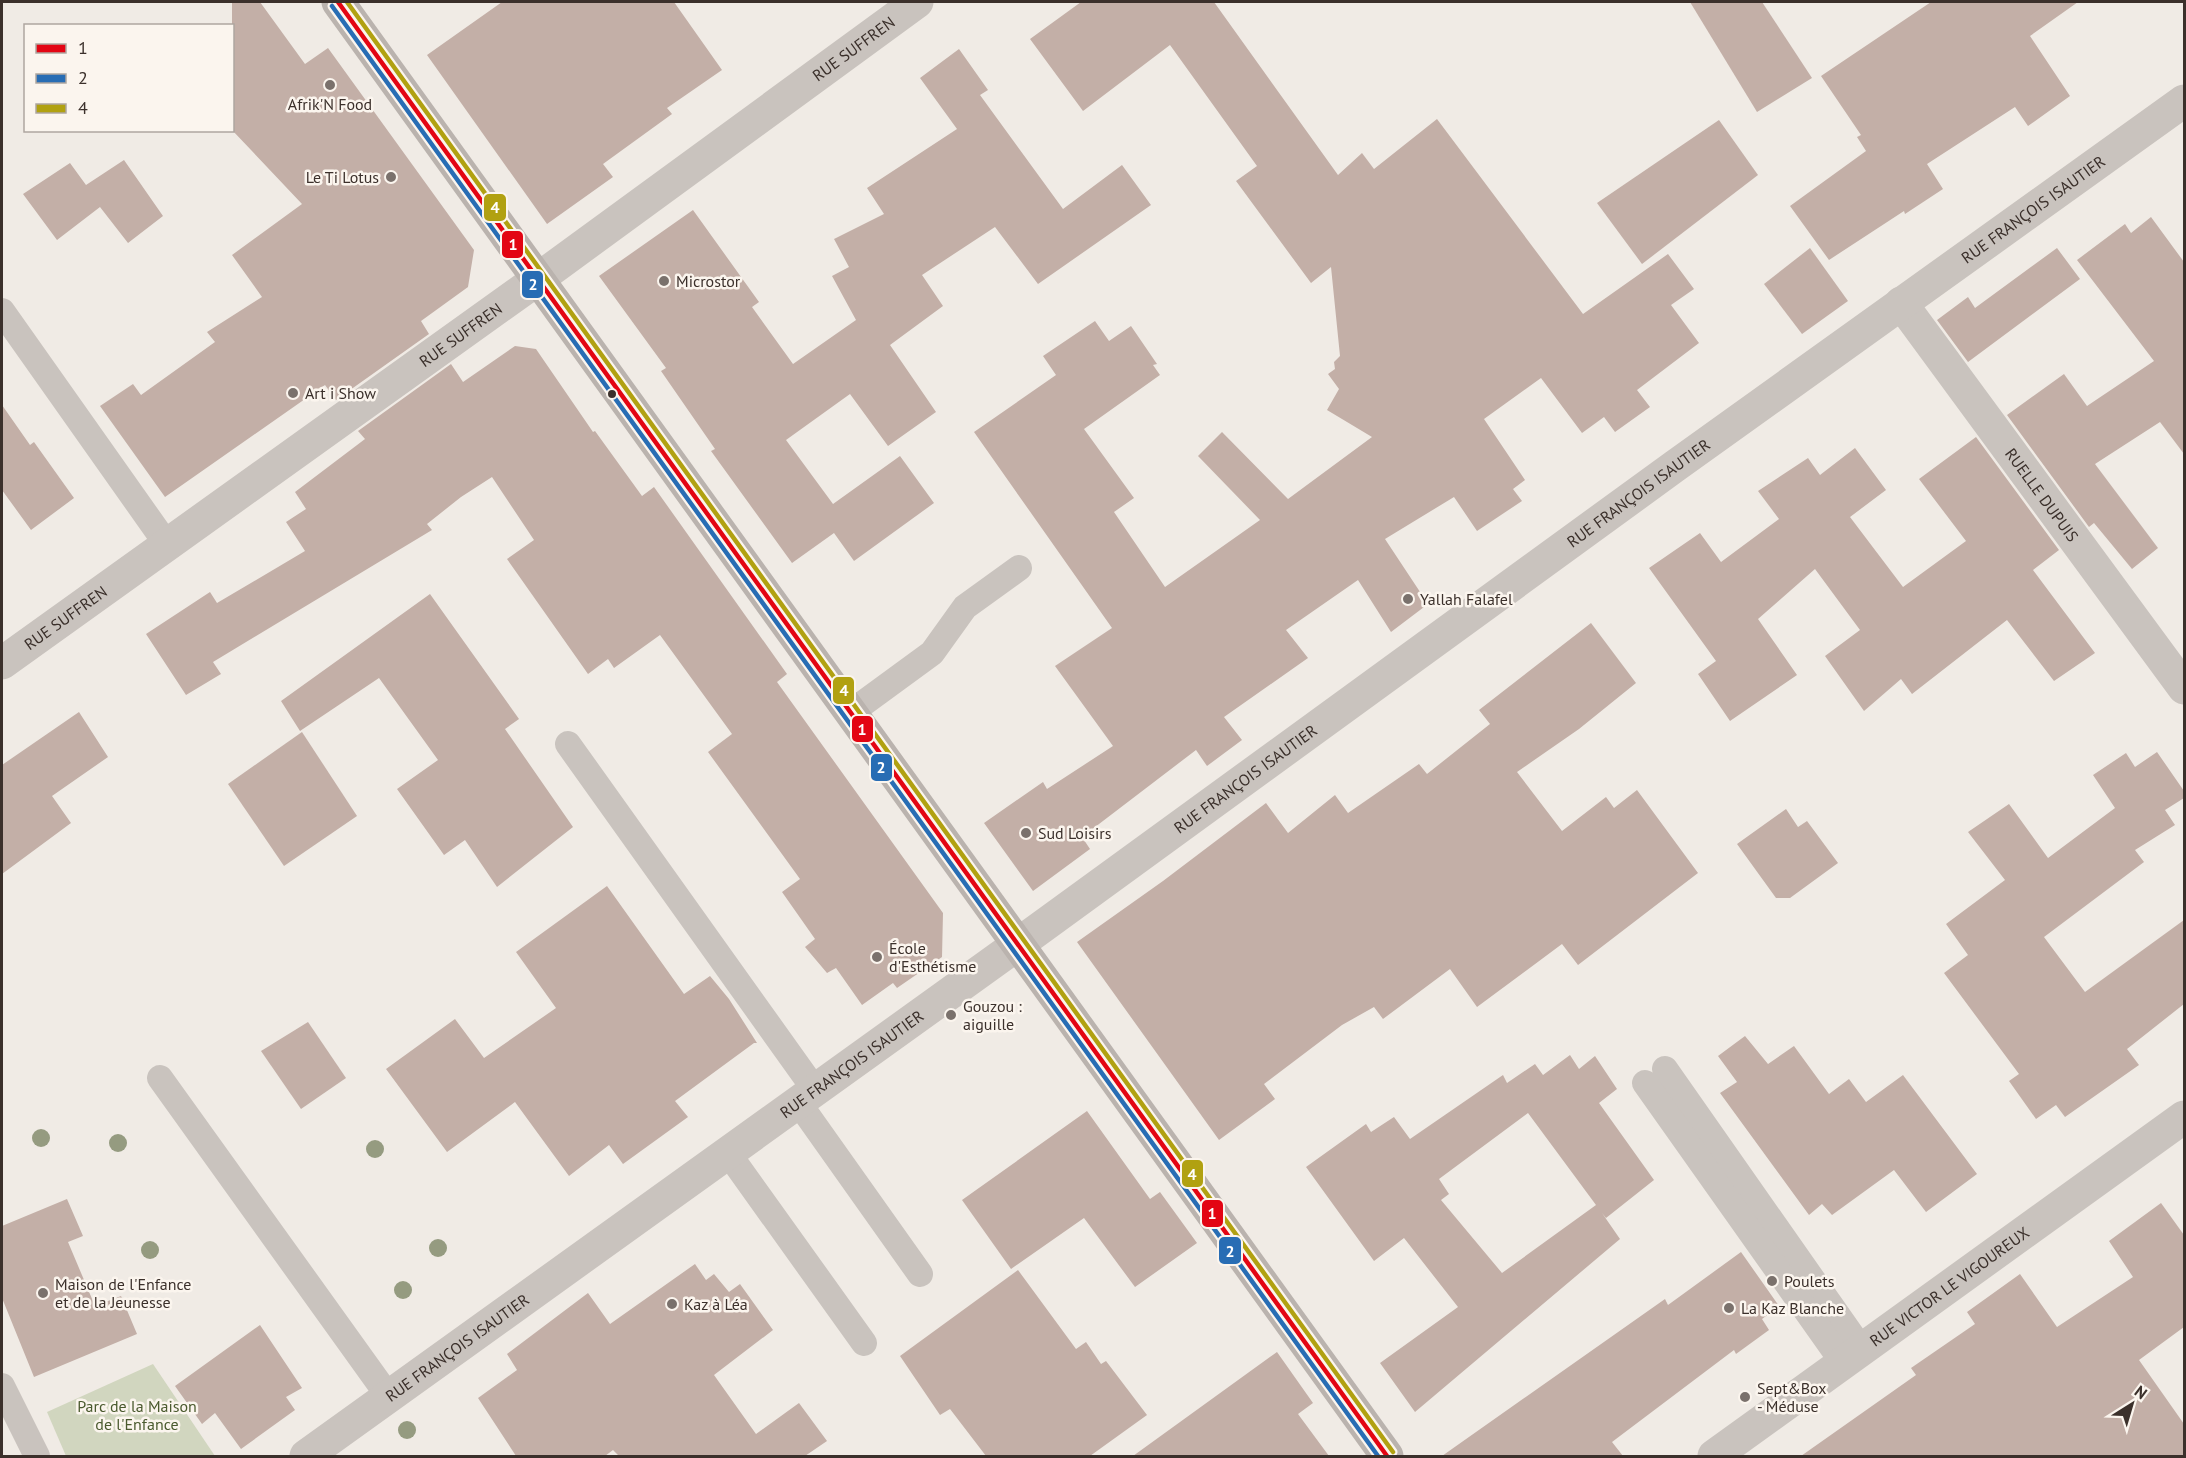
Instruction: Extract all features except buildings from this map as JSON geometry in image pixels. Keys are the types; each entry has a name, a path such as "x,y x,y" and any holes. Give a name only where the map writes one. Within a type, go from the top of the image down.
{"street":[{"path":"338,2 1387,1456"},
{"name":"RUE SUFFREN","path":"2,663 538,279 917,2"},
{"name":"RUE FRANÇOIS ISAUTIER","path":"306,1456 342,1446 388,1397 1017,945 1675,466 2184,101"},
{"name":"RUELLE DUPUIS","path":"1901,303 2184,688"},
{"name":"RUE VICTOR LE VIGOUREUX","path":"1714,1456 2184,1117"}],"lane":[{"path":"2,310 168,546"},
{"path":"850,713 932,653 965,607 1018,568"},
{"path":"568,744 807,1096 920,1274"},
{"path":"1655,1076 1853,1357"},
{"path":"160,1078 388,1397"},
{"path":"728,1153 864,1343"},
{"path":"2,1386 37,1456"}],"green space":[{"name":"Parc de la Maison de l'Enfance","path":"153,1364 215,1456 66,1456 47,1412"}],"transit line":[{"name":"1","path":"338,2 1387,1456"},
{"name":"4","path":"347,2 1393,1452"},
{"name":"2","path":"332,6 1378,1456"}],"place":[{"name":"Afrik'N Food","path":"330,85"},
{"name":"Le Ti Lotus","path":"391,177"},
{"name":"Microstor","path":"664,281"},
{"name":"Art i Show","path":"293,393"},
{"name":"Yallah Falafel","path":"1408,599"},
{"name":"Sud Loisirs","path":"1026,833"},
{"name":"École d'Esthétisme","path":"877,957"},
{"name":"Gouzou : aiguille","path":"951,1015"},
{"name":"Poulets","path":"1772,1281"},
{"name":"Maison de l'Enfance et de la Jeunesse","path":"43,1293"},
{"name":"Kaz à Léa","path":"672,1304"},
{"name":"La Kaz Blanche","path":"1729,1308"},
{"name":"Sept&Box - Méduse","path":"1745,1397"}]}
